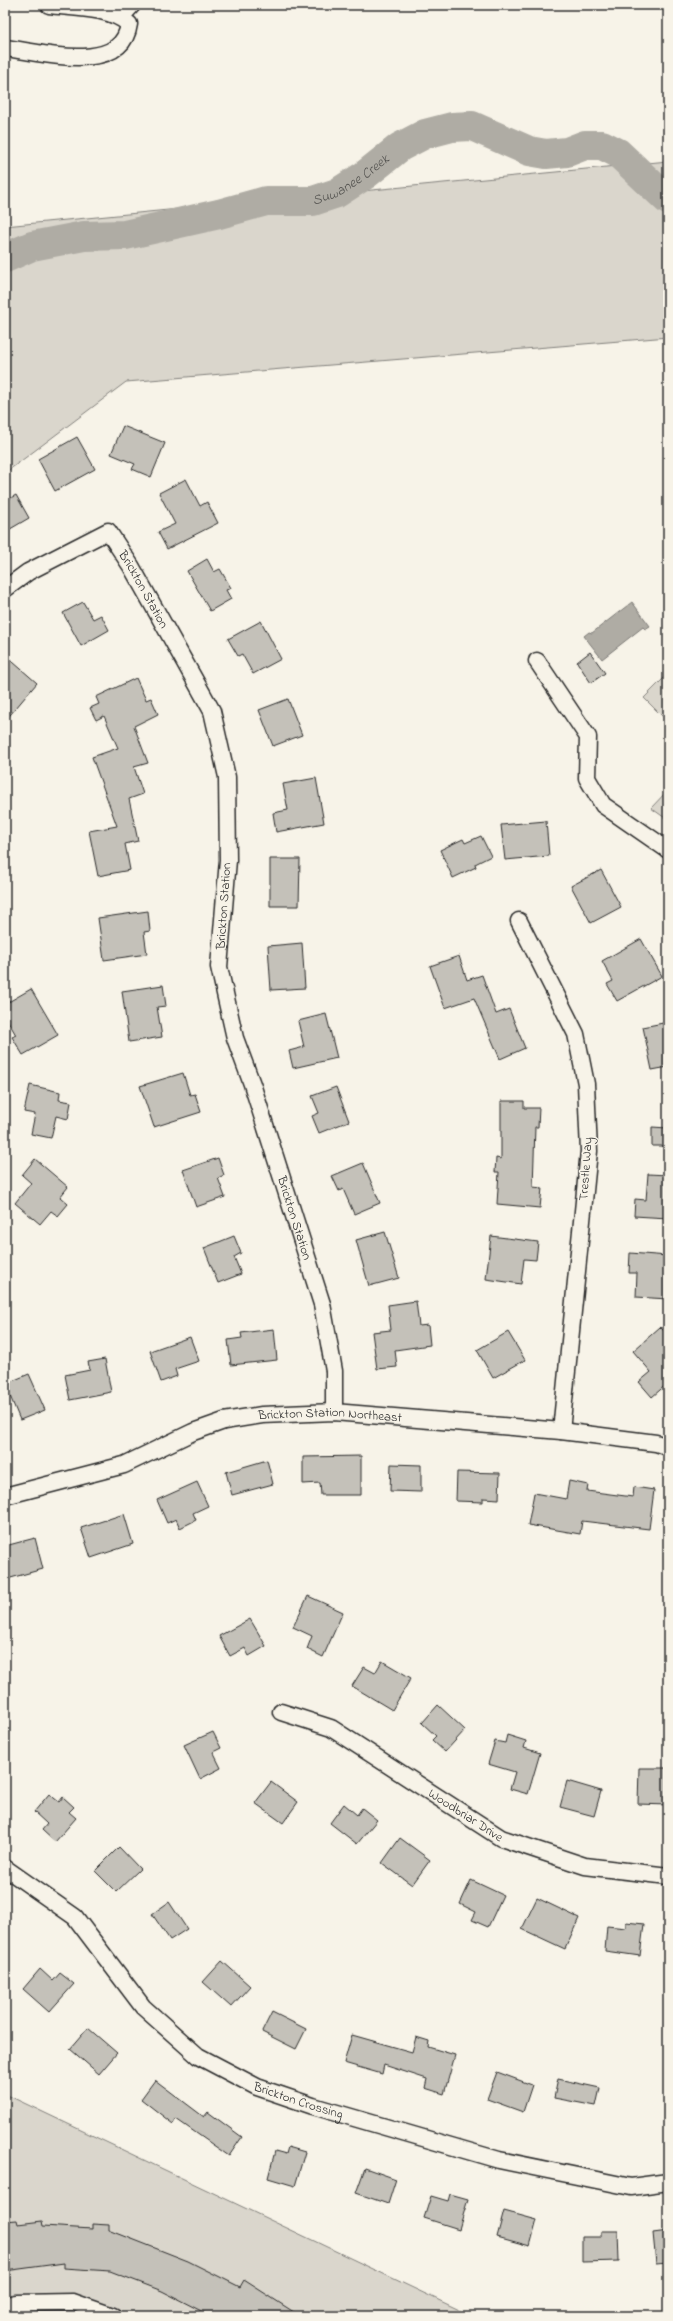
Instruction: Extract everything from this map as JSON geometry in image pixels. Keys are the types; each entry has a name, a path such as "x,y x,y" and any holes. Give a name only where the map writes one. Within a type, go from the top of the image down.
{"street":[{"path":"5,48 83,58 105,54 120,45 128,36 129,24 121,17 98,11 50,5"},
{"path":"121,17 132,5"},
{"name":"Brickton Station","path":"5,589 28,572 108,531 131,566 212,711 227,777 228,860 220,967 235,1038 252,1084 322,1304 334,1371 334,1412"},
{"path":"537,661 588,737 587,778 603,805 668,850"},
{"name":"Trestle Way","path":"518,921 576,1034 586,1084 589,1151 561,1431"},
{"name":"Brickton Station Northeast","path":"5,1496 124,1464 193,1432 224,1421 262,1415 334,1412 561,1431 668,1447"},
{"name":"Woodbriar Drive","path":"280,1712 331,1728 501,1838 585,1866 668,1876"},
{"name":"Brickton Crossing","path":"5,1868 75,1917 143,2007 198,2056 258,2087 313,2106 499,2160 631,2187 668,2182"},
{"path":"5,2306 15,2303 73,2302 113,2316"}],"shaded area":[{"path":"668,161 668,337 126,382 5,473 5,226"},
{"path":"632,602 650,626 645,629 643,627 602,659 584,636 589,632 592,633"},
{"path":"668,674 668,713 663,717 644,698"},
{"path":"668,790 668,820 651,808"},
{"path":"5,2094 472,2316 5,2316"}],"building":[{"path":"123,426 165,443 151,477 132,469 135,464 111,454"},
{"path":"77,437 95,469 55,491 38,459"},
{"path":"186,479 200,506 207,502 218,523 167,549 158,532 175,524 159,493"},
{"path":"16,495 29,518 5,532 5,501"},
{"path":"207,559 214,572 220,569 231,588 226,590 231,599 210,611 187,571"},
{"path":"83,602 93,619 101,615 109,630 81,646 63,613"},
{"path":"261,621 281,659 253,674 242,654 238,656 228,639"},
{"path":"590,652 605,673 591,683 577,662"},
{"path":"5,655 37,683 5,721"},
{"path":"136,678 146,700 151,698 158,714 134,726 148,763 134,767 143,794 129,799 138,841 125,844 130,870 98,876 89,831 117,826 92,757 118,748 104,716 96,720 90,708 99,704 96,697"},
{"path":"288,699 302,735 273,746 259,710"},
{"path":"316,778 324,823 276,832 273,813 288,810 283,784"},
{"path":"546,821 549,856 505,860 501,825"},
{"path":"481,836 491,856 475,864 476,867 453,878 440,850 463,839 465,843"},
{"path":"270,859 300,859 299,906 270,906"},
{"path":"601,870 621,907 591,923 571,886"},
{"path":"148,911 150,931 144,932 147,954 104,960 98,918"},
{"path":"641,939 662,976 617,1001 607,984 613,981 602,961"},
{"path":"302,943 305,988 271,990 268,946"},
{"path":"459,956 467,980 482,975 496,1014 509,1009 525,1048 500,1059 474,998 445,1008 430,966"},
{"path":"163,985 166,1006 157,1007 162,1037 129,1042 122,991"},
{"path":"31,989 58,1035 23,1055 12,1037 16,1035 5,1016 5,1004"},
{"path":"326,1014 337,1058 293,1068 289,1051 304,1047 298,1021"},
{"path":"668,1022 668,1067 652,1070 643,1027"},
{"path":"183,1073 190,1095 195,1094 201,1112 154,1127 140,1086"},
{"path":"30,1085 60,1092 59,1100 71,1102 68,1119 56,1116 51,1138 31,1134 35,1114 24,1112"},
{"path":"336,1087 349,1121 319,1133 312,1116 319,1113 312,1096"},
{"path":"501,1101 524,1101 524,1108 539,1108 538,1127 535,1127 533,1187 542,1188 540,1208 497,1204 499,1172 495,1172 496,1158 501,1159"},
{"path":"652,1127 668,1128 668,1146 652,1146"},
{"path":"218,1158 224,1175 218,1178 225,1197 196,1207 183,1170"},
{"path":"35,1159 68,1187 60,1197 68,1204 58,1216 51,1211 40,1224 15,1203 31,1183 22,1175"},
{"path":"363,1163 380,1203 354,1214 343,1189 339,1191 332,1176"},
{"path":"648,1174 668,1175 668,1218 634,1216 635,1199 646,1200"},
{"path":"385,1232 399,1278 369,1286 356,1240"},
{"path":"234,1236 241,1253 234,1257 241,1274 218,1283 204,1248"},
{"path":"491,1236 538,1242 536,1260 524,1259 521,1284 486,1279"},
{"path":"630,1253 668,1256 668,1299 636,1297 637,1273 629,1273"},
{"path":"416,1301 419,1326 428,1325 430,1345 395,1350 397,1367 377,1369 372,1332 391,1330 388,1305"},
{"path":"660,1327 668,1335 668,1383 652,1397 639,1382 651,1372 633,1351"},
{"path":"274,1329 277,1360 231,1365 228,1340 242,1338 241,1333"},
{"path":"508,1332 525,1360 493,1378 477,1350"},
{"path":"190,1337 199,1361 175,1369 177,1376 161,1382 150,1351"},
{"path":"105,1359 111,1392 70,1400 65,1375 90,1370 88,1362"},
{"path":"29,1374 45,1410 20,1420 5,1384"},
{"path":"361,1456 361,1495 321,1495 320,1483 303,1484 303,1457"},
{"path":"267,1460 273,1484 232,1495 226,1472"},
{"path":"391,1464 421,1465 421,1492 390,1491"},
{"path":"457,1472 500,1473 499,1499 483,1498 483,1502 456,1501"},
{"path":"569,1481 588,1485 587,1491 633,1497 634,1487 654,1490 649,1529 582,1521 580,1534 528,1525 534,1493 566,1499"},
{"path":"197,1482 208,1506 193,1513 196,1520 180,1528 176,1519 167,1523 157,1500"},
{"path":"124,1514 133,1544 91,1558 81,1528"},
{"path":"35,1538 43,1569 7,1579 5,1570 5,1546"},
{"path":"308,1596 343,1612 323,1657 307,1649 312,1636 293,1627"},
{"path":"250,1619 266,1646 249,1656 245,1648 230,1656 219,1636"},
{"path":"382,1661 411,1678 392,1710 352,1686 364,1667 375,1673"},
{"path":"438,1705 465,1730 445,1752 432,1740 436,1736 422,1723"},
{"path":"213,1732 221,1748 213,1752 221,1768 200,1779 184,1745"},
{"path":"507,1735 526,1741 524,1748 540,1753 528,1794 510,1789 515,1772 488,1764 495,1741 505,1743"},
{"path":"639,1768 668,1768 668,1805 638,1804"},
{"path":"567,1781 601,1791 594,1816 560,1807"},
{"path":"271,1782 298,1802 283,1823 255,1803"},
{"path":"49,1794 59,1802 63,1797 74,1807 69,1812 76,1818 55,1842 42,1830 47,1824 34,1812"},
{"path":"344,1804 357,1815 362,1808 377,1820 357,1844 330,1823"},
{"path":"400,1838 430,1860 412,1885 382,1863"},
{"path":"119,1847 140,1869 116,1892 95,1871"},
{"path":"471,1880 503,1895 488,1927 472,1920 476,1912 460,1904"},
{"path":"537,1898 579,1918 565,1949 522,1929"},
{"path":"169,1902 187,1929 170,1940 152,1914"},
{"path":"626,1922 644,1924 640,1956 605,1951 607,1926 626,1928"},
{"path":"222,1961 250,1986 231,2007 203,1982"},
{"path":"40,1969 53,1981 60,1973 74,1984 49,2012 23,1989"},
{"path":"272,2012 306,2029 296,2049 262,2032"},
{"path":"88,2028 117,2053 99,2074 70,2049"},
{"path":"352,2035 412,2052 416,2037 429,2041 428,2047 455,2055 444,2094 425,2088 427,2079 384,2065 382,2074 344,2063"},
{"path":"497,2072 532,2085 523,2112 487,2099"},
{"path":"558,2079 600,2088 596,2106 554,2098"},
{"path":"155,2080 204,2117 208,2112 242,2137 229,2156 176,2119 173,2124 141,2099"},
{"path":"288,2147 305,2152 295,2186 268,2178 275,2151 286,2154"},
{"path":"365,2168 396,2179 388,2204 356,2193"},
{"path":"450,2194 468,2199 459,2229 424,2218 431,2196 448,2201"},
{"path":"504,2211 537,2220 530,2246 497,2237"},
{"path":"17,2220 18,2224 42,2221 43,2226 92,2229 92,2224 109,2225 109,2230 188,2261 240,2287 244,2280 300,2316 211,2316 162,2291 110,2271 64,2268 64,2263 5,2271 5,2221"},
{"path":"601,2231 618,2231 619,2261 582,2262 582,2237 601,2237"},
{"path":"668,2231 668,2263 656,2264 653,2233"}],"waterway":[{"name":"Suwanee Creek","path":"5,258 32,246 84,236 125,235 219,214 266,201 313,201 337,193 365,175 400,147 425,134 452,127 472,126 529,151 546,154 567,152 585,145 602,145 618,153 668,200"}]}
